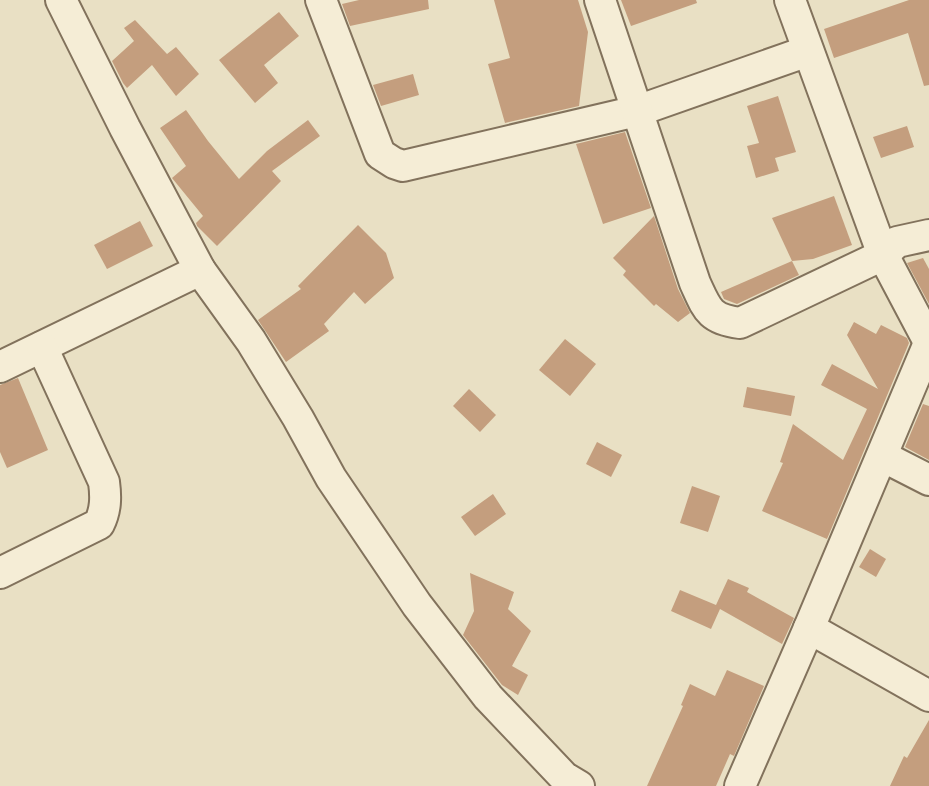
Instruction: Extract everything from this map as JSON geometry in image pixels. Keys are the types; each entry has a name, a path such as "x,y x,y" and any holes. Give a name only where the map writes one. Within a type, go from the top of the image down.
{"street":[{"path":"61,0 200,270 251,341 331,478 417,605 488,697 564,777 579,786"},
{"path":"321,0 380,154 403,166 637,111 808,51"},
{"path":"600,0 695,283 708,310 721,321 740,323 883,255 897,242 929,235"},
{"path":"740,786 929,342 883,255 790,0"},
{"path":"0,367 200,270"},
{"path":"0,573 99,524 104,514 104,482 42,347"},
{"path":"882,456 929,480"},
{"path":"809,628 929,696"}],"building":[{"path":"359,0 428,0 429,9 350,26 342,4"},
{"path":"494,0 578,0 588,32 579,106 505,123 488,64 510,58"},
{"path":"621,0 696,0 697,3 631,26"},
{"path":"909,0 929,0 929,85 924,86 908,33 834,58 824,29"},
{"path":"279,12 299,36 264,65 278,83 255,103 219,60"},
{"path":"135,20 167,54 176,47 199,74 176,96 152,65 127,88 123,83 112,61 134,41 124,28"},
{"path":"413,74 419,95 381,106 373,85"},
{"path":"778,96 796,152 775,158 779,171 756,178 747,146 759,143 747,106"},
{"path":"186,110 239,179 267,151 308,120 320,136 272,171 281,181 217,246 197,226 196,223 203,216 172,178 186,166 160,128"},
{"path":"907,126 914,147 881,158 873,137"},
{"path":"625,132 651,208 603,224 576,144"},
{"path":"834,196 852,245 813,259 792,261 772,218"},
{"path":"654,216 678,289 690,313 678,322 656,304 654,306 623,275 626,271 613,258"},
{"path":"140,221 153,246 107,269 94,245"},
{"path":"358,225 386,253 394,278 365,304 354,292 324,324 329,331 286,362 258,320 301,289 298,286"},
{"path":"923,258 929,269 929,304 907,263"},
{"path":"792,261 799,275 737,304 724,299 721,292"},
{"path":"854,322 876,334 881,325 907,338 909,343 827,539 762,511 783,463 780,462 793,424 843,460 867,409 821,385 832,364 878,389 847,335"},
{"path":"565,339 596,364 570,396 539,370"},
{"path":"18,378 48,450 7,468 0,452 0,385"},
{"path":"747,387 795,396 791,416 743,407"},
{"path":"469,389 496,415 480,432 453,406"},
{"path":"923,404 929,406 929,460 905,447"},
{"path":"597,442 622,455 611,477 586,464"},
{"path":"692,486 720,496 708,532 680,523"},
{"path":"493,494 506,514 475,536 461,517"},
{"path":"870,549 886,559 876,577 859,567"},
{"path":"470,573 514,592 508,609 531,631 512,666 528,675 518,695 502,685 463,635 474,611"},
{"path":"728,579 749,588 747,592 794,618 782,644 720,609 711,629 671,611 680,590 716,605"},
{"path":"727,670 764,686 734,756 730,754 716,786 647,786 690,684 715,696"},
{"path":"929,720 929,786 890,786 904,756 907,758"}]}
